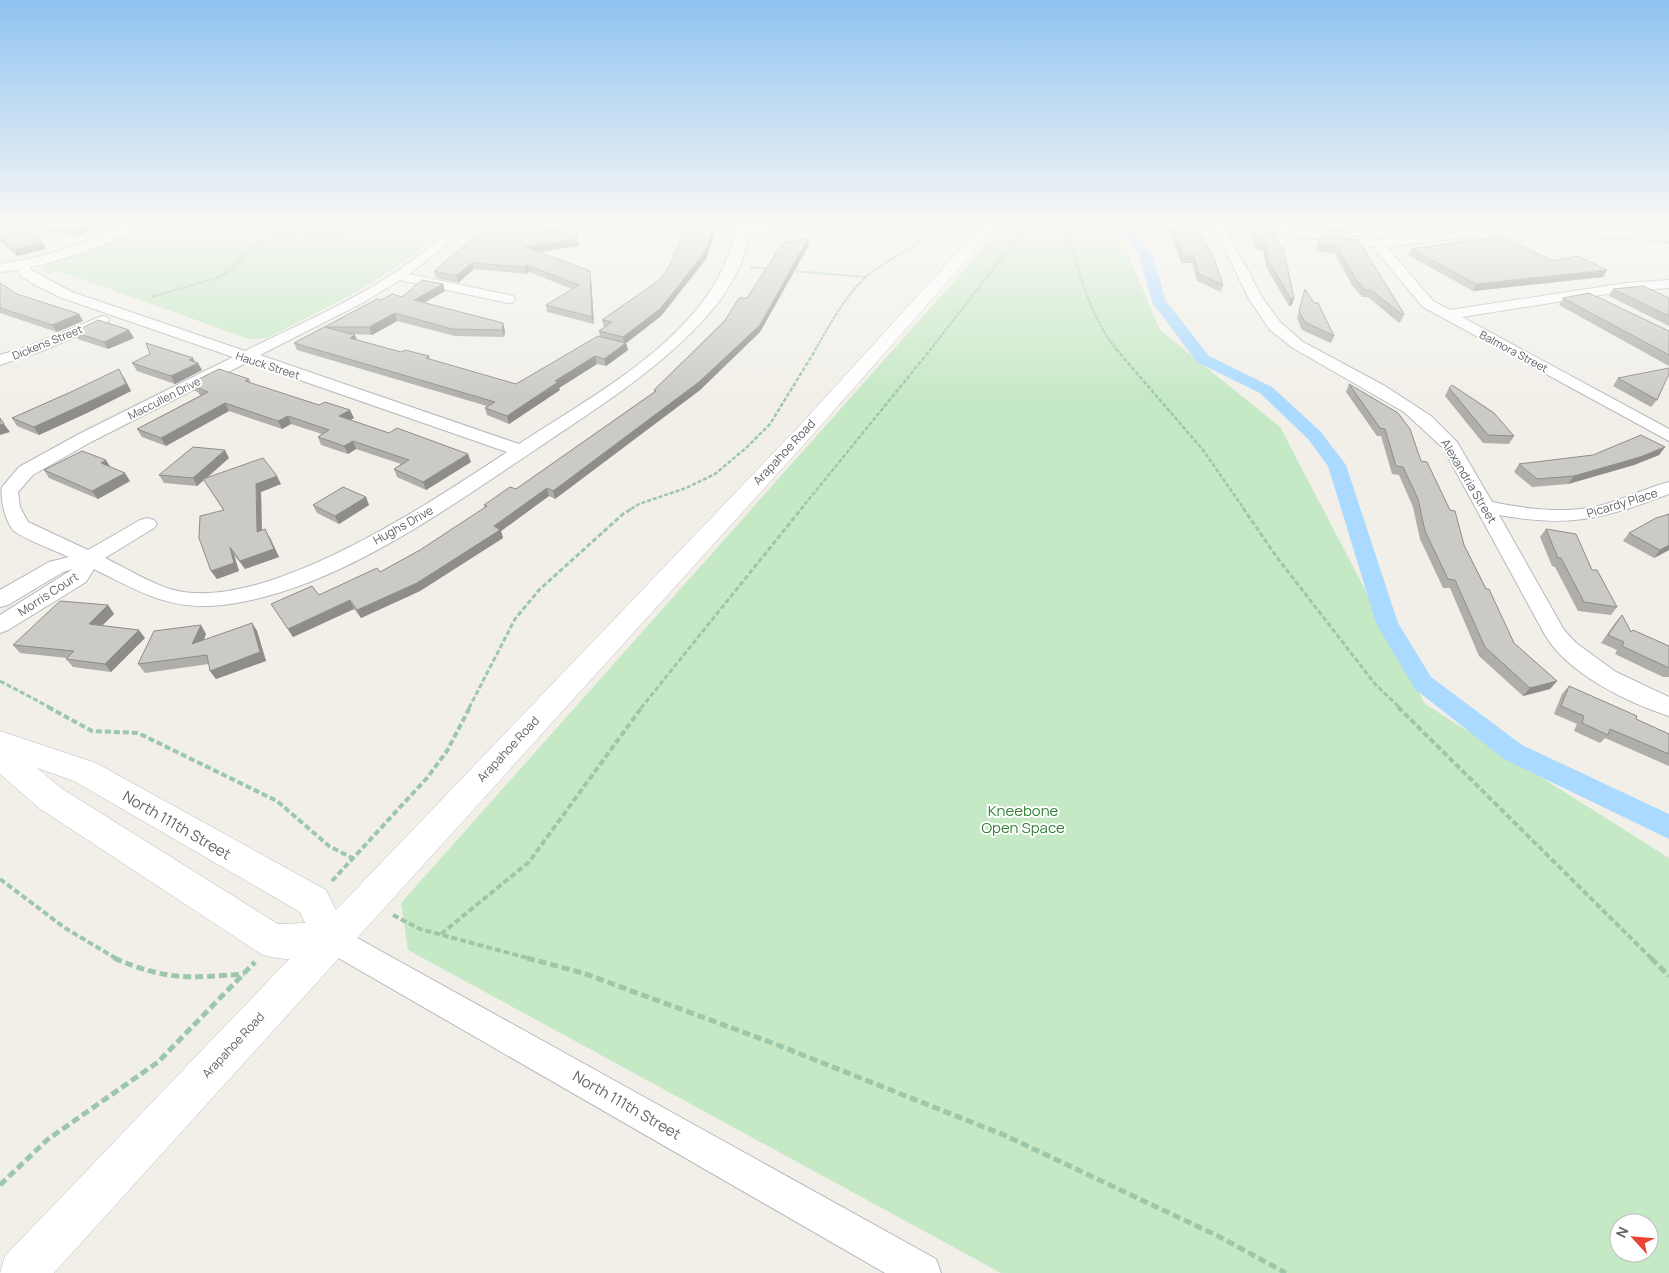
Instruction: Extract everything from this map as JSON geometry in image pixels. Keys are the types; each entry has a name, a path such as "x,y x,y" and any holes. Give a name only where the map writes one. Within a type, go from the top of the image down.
{"main road":[{"name":"Arapahoe Road","path":"22,1273 809,427 939,282"},
{"name":"North 111th Street","path":"0,743 85,772 313,901 332,938"},
{"path":"0,756 50,798 274,942 332,938"}],"street":[{"name":"Hauck Street","path":"39,282 64,293 245,357 441,421 520,451"},
{"name":"Maccullen Drive","path":"71,446 359,299 388,282"},
{"path":"429,282 508,299"},
{"name":"Hughs Drive","path":"71,446 10,478 10,507 21,526 165,595 190,600 222,599 259,590 300,576 358,550 434,509 630,378 667,348 696,319 723,282"},
{"name":"Alexandria Street","path":"1249,282 1271,322 1287,338 1394,396 1423,418 1451,446 1556,635 1572,655 1602,676 1669,707"},
{"name":"Balmora Street","path":"1408,282 1421,298 1445,315 1669,436"},
{"path":"1445,315 1587,293 1669,284"},
{"path":"1587,293 1612,305"},
{"name":"Dickens Street","path":"0,360 37,348 122,312"},
{"name":"Picardy Place","path":"1486,507 1519,514 1581,515 1606,510 1669,488"},
{"name":"Morris Court","path":"0,600 56,567 90,558 147,524"},
{"name":"Morris Court","path":"0,625 79,577 90,558"},
{"name":"North 111th Street","path":"332,938 922,1273"}],"path":[{"path":"152,297 176,287 194,282"},
{"path":"331,882 427,778 447,751 515,619 526,604 623,514 639,504 686,488 716,474 746,448 770,424 845,301 861,282"},
{"path":"440,934 529,862 658,685 984,282"},
{"path":"1084,282 1095,315 1108,339 1203,450 1276,556 1375,684 1669,976"},
{"path":"0,681 92,731 138,733 277,801 329,846 352,858"},
{"path":"0,879 62,927 108,955 146,971 189,979 244,974 158,1062 47,1140 0,1184"},
{"path":"388,913 420,929 583,974 770,1042 910,1097 1004,1135 1218,1236 1286,1273"}],"green space":[{"path":"91,282 372,282 267,338 249,339"},
{"name":"Kneebone Open Space","path":"953,282 1140,282 1160,330 1280,427 1425,704 1669,858 1669,1273 1001,1273 408,950 401,903"}],"building":[{"path":"419,282 443,284 414,300 503,323 502,330 452,329 395,313 369,327 325,327 355,335 350,338 401,352 405,350 429,356 426,358 516,384 598,336 626,343 604,359 595,356 555,381 558,382 507,416 485,408 495,402 294,343 377,299 381,300 392,294 402,297"},
{"path":"572,282 590,282 592,317 546,305 579,285"},
{"path":"656,282 681,282 660,309 623,337 599,331 612,322 602,320"},
{"path":"757,282 784,282 760,325 699,382 553,491 547,488 494,526 500,530 417,583 357,610 350,600 288,629 271,604 312,586 319,595 377,568 380,572 420,550 487,506 484,505 510,487 516,489 656,391 654,390 724,322 739,298 747,298"},
{"path":"1281,282 1291,282 1294,298 1291,299"},
{"path":"1359,282 1384,282 1404,314 1371,290 1365,290"},
{"path":"0,283 17,294 79,314 52,325 0,308"},
{"path":"1643,286 1669,298 1669,316 1613,289"},
{"path":"1305,289 1314,303 1318,303 1334,336 1305,322 1299,311"},
{"path":"1589,293 1669,331 1669,355 1563,298"},
{"path":"98,320 129,330 104,342 74,332"},
{"path":"146,343 193,358 189,360 198,363 171,376 132,363 150,354"},
{"path":"1669,368 1669,374 1657,400 1618,378"},
{"path":"119,369 126,384 34,427 12,418 73,391"},
{"path":"219,369 249,379 245,381 319,405 325,402 350,410 339,416 389,433 397,428 468,454 423,482 394,469 409,460 353,441 344,446 318,437 329,430 288,416 278,421 225,403 161,438 137,429 208,392 191,383"},
{"path":"1349,384 1398,413 1410,429 1421,461 1427,462 1450,510 1455,511 1464,545 1486,589 1489,589 1514,643 1557,681 1530,688 1485,647 1455,580 1448,579 1425,531 1418,499 1403,467 1396,466 1385,429 1380,428"},
{"path":"1452,385 1494,413 1514,436 1488,435 1449,388"},
{"path":"1641,435 1665,447 1640,457 1574,476 1537,479 1519,464 1593,455"},
{"path":"193,447 225,450 193,478 159,475"},
{"path":"82,451 106,460 101,463 125,473 92,491 44,470"},
{"path":"263,458 277,476 256,484 257,532 265,529 274,549 240,561 230,547 234,563 211,571 199,538 200,516 224,510 203,479"},
{"path":"343,487 366,497 335,516 313,505"},
{"path":"1669,514 1669,545 1660,550 1629,533 1656,518"},
{"path":"1546,529 1576,534 1592,570 1597,570 1617,607 1584,602 1561,558 1558,558"},
{"path":"60,601 108,605 89,624 139,630 105,664 66,659 74,651 13,645"},
{"path":"1622,615 1631,632 1633,630 1669,646 1669,668 1622,646 1624,642 1608,635"},
{"path":"252,623 260,652 210,671 207,655 138,664 154,631 201,625 192,644"},
{"path":"1569,686 1637,716 1636,719 1669,734 1669,754 1610,729 1608,735 1582,723 1584,716 1561,706"}],"waterway":[{"path":"1153,282 1159,302 1203,359 1266,390 1314,435 1337,465 1387,623 1423,683 1513,752 1669,827"}]}
